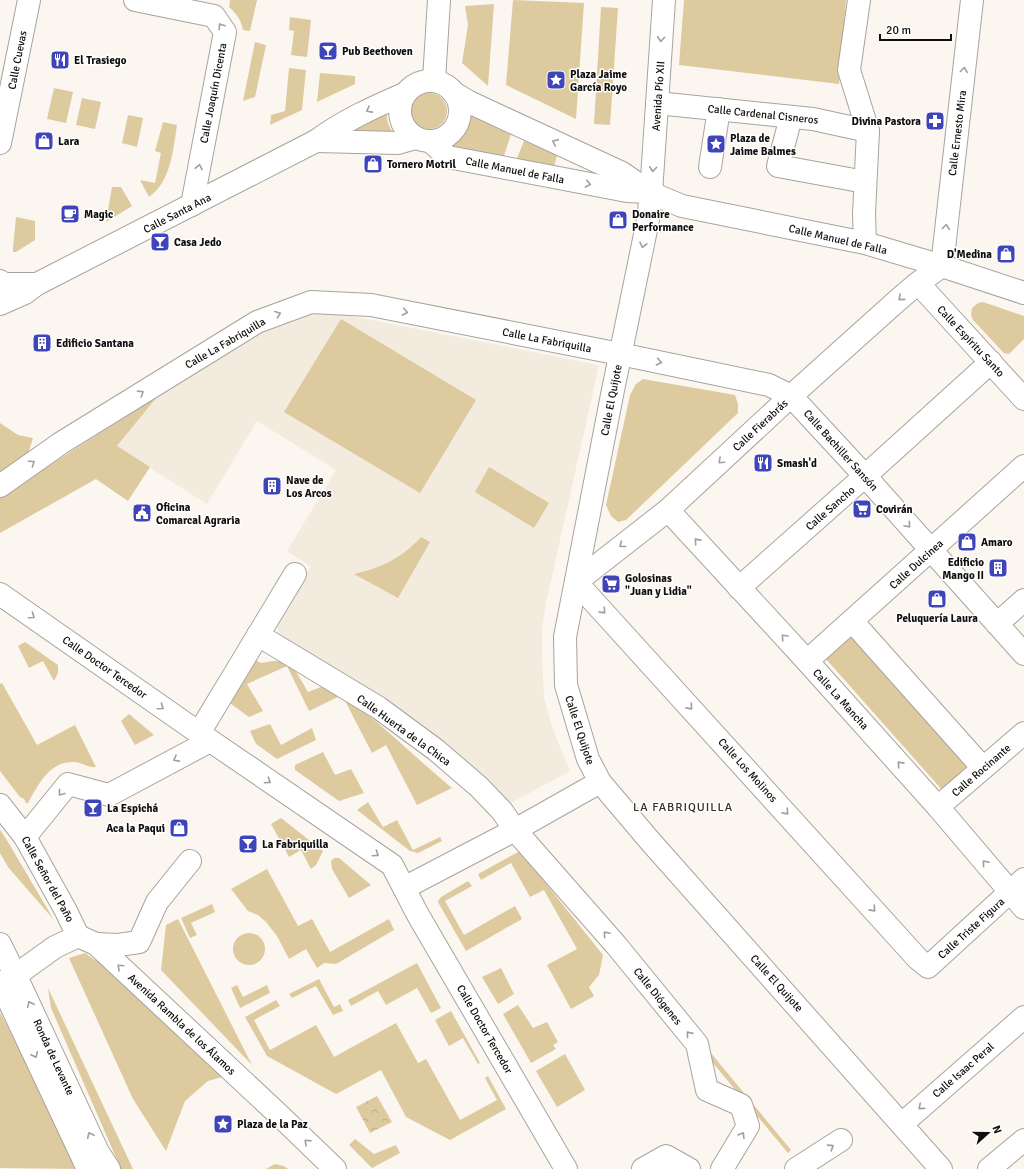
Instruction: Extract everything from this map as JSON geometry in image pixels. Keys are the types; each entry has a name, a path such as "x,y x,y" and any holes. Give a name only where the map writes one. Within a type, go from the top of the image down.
{"street":[{"name":"Calle Cuevas","path":"0,143 29,0"},
{"name":"Calle Joaquín Dicenta","path":"135,0 214,16 225,32 192,205"},
{"path":"434,80 439,0"},
{"name":"Avenida Pío XII","path":"651,193 664,0"},
{"path":"859,0 849,70 868,131 864,214 865,243"},
{"name":"Calle Ernesto Mira","path":"942,266 972,0"},
{"path":"434,80 446,86 454,93 460,110 459,120 449,135 441,140 423,140 407,131 402,123 399,113 400,103 404,94 411,87 419,82 434,80"},
{"name":"Calle Manuel de Falla","path":"454,93 469,102 622,173 651,193 682,206 865,243 1024,293"},
{"name":"Calle Santa Ana","path":"0,304 25,293 37,284 316,141 332,129 374,107 404,94"},
{"name":"Calle Cardenal Cisneros","path":"657,103 791,116 813,119 868,131"},
{"path":"710,167 719,109"},
{"path":"791,116 778,166 865,182"},
{"name":"Calle Santa Ana","path":"316,141 398,142 423,140"},
{"name":"Calle Manuel de Falla","path":"423,140 448,157 627,191 651,193"},
{"name":"Calle El Quijote","path":"651,193 648,220 620,354 565,637 566,685 588,759 600,782 650,841 941,1169"},
{"name":"Calle Fierabrás","path":"576,582 668,510 918,283 942,266"},
{"name":"Calle Santa Ana","path":"0,281 4,284 37,284"},
{"name":"Calle Espíritu Santo","path":"918,283 1024,398"},
{"name":"Calle La Fabriquilla","path":"0,486 61,443 257,322 311,302 370,305 620,354"},
{"name":"Calle Bachiller Sansón","path":"620,354 769,386 792,396 1024,654"},
{"name":"Calle Sancho","path":"739,588 991,362"},
{"name":"Calle Dulcinea","path":"807,661 1024,466"},
{"name":"Calle La Mancha","path":"668,510 807,661 938,807 1019,893"},
{"path":"26,838 68,784 109,795 204,737 258,635 295,574"},
{"name":"Calle Los Molinos","path":"576,582 722,741 918,959"},
{"name":"Calle Doctor Tercedor","path":"0,594 204,737 392,865 418,915 566,1169"},
{"path":"997,624 1024,600"},
{"path":"852,621 983,768"},
{"name":"Calle Huerta de la Chica","path":"258,635 379,708 436,750 479,787 502,811 515,830"},
{"name":"Calle Rocinante","path":"938,807 1024,733"},
{"path":"404,888 515,830 600,782"},
{"name":"Calle Señor del Paño","path":"0,805 26,838 66,911 87,940"},
{"name":"Calle Diógenes","path":"515,830 616,945 697,1044 707,1090 741,1105 748,1126 722,1169"},
{"path":"8,979 55,947 87,940 118,945 139,942 157,902 190,861"},
{"name":"Calle Triste Figura","path":"918,959 928,967 1019,893"},
{"name":"Avenida Rambla de los Álamos","path":"87,940 270,1106 335,1169"},
{"name":"Ronda de Levante","path":"0,944 8,979 88,1169"},
{"name":"Ronda de Levante","path":"8,979 98,1152 109,1169"},
{"name":"Calle Isaac Peral","path":"902,1124 1024,1017"},
{"path":"801,1168 841,1140"},
{"path":"989,1169 1024,1140"},
{"path":"643,1169 666,1156 689,1169"}],"shaded area":[{"path":"310,313 340,314 599,365 546,603 542,629 544,697 552,727 570,771 511,803 399,711 280,636 276,621 292,594 311,567 287,551 336,470 257,421 207,504 117,447 157,397 269,327"}],"green space":[{"path":"230,0 257,0 250,31 243,30 238,17 229,7"},
{"path":"513,0 584,3 576,119 506,85"},
{"path":"684,0 846,0 839,84 679,65"},
{"path":"494,4 488,86 462,63 468,25 465,6"},
{"path":"601,7 618,8 610,125 594,124"},
{"path":"290,17 311,20 307,57 291,55 294,31 289,30"},
{"path":"255,42 266,45 255,97 243,101"},
{"path":"289,68 306,70 302,110 270,125 271,115 285,111"},
{"path":"320,73 355,76 355,84 317,102"},
{"path":"54,88 73,92 66,123 47,119"},
{"path":"433,93 442,98 446,104 446,118 442,124 433,129 425,129 416,124 412,118 411,107 416,98 422,94"},
{"path":"82,98 101,102 95,129 76,125"},
{"path":"387,109 388,122 393,133 353,130 348,133"},
{"path":"463,111 514,125 501,165 439,144 453,135 459,127"},
{"path":"128,115 143,118 137,147 122,143"},
{"path":"163,122 177,125 172,155 170,165 162,183 149,197 140,180 155,183 161,153 155,151"},
{"path":"528,131 560,145 552,174 513,168"},
{"path":"112,187 121,187 132,206 106,222"},
{"path":"16,217 35,221 35,240 16,252 13,252 13,248"},
{"path":"983,302 1024,316 1024,339 1009,354 1004,353 973,320 971,315 972,308 978,303"},
{"path":"341,319 476,400 420,493 284,412"},
{"path":"643,379 735,395 738,404 738,413 626,520 618,522 611,516 606,505 630,395 636,384"},
{"path":"157,397 117,446 150,467 128,501 96,479 0,533 1,496"},
{"path":"0,423 18,435 33,438 28,454 0,472"},
{"path":"489,467 549,503 534,528 475,492"},
{"path":"421,537 430,542 398,598 354,574 373,569 390,561 406,551"},
{"path":"858,631 974,763 943,791 826,659"},
{"path":"25,642 58,665 58,673 54,681 43,661 29,668 18,646"},
{"path":"253,659 261,663 284,661 291,663 308,692 326,685 342,695 309,711 287,666 247,684 263,711 249,717 227,701"},
{"path":"2,683 37,745 75,725 96,767 75,762 58,765 46,775 36,788 28,803 26,803 0,771 0,684"},
{"path":"342,696 376,721 452,788 417,805 386,745 372,753"},
{"path":"129,714 154,735 135,745 121,721"},
{"path":"270,724 281,745 312,728 316,740 277,759 256,744 250,731"},
{"path":"323,752 335,775 351,769 364,793 339,801 295,770 295,765"},
{"path":"368,802 383,827 397,820 413,850 440,837 442,841 418,853 410,851 357,810"},
{"path":"281,818 323,851 316,865 311,869 301,850 289,857 271,824"},
{"path":"0,830 54,920 8,867 0,853"},
{"path":"520,851 603,955 599,975 589,987 594,996 571,1009 547,965 577,949 544,890 530,897 511,863 481,880 478,874"},
{"path":"334,858 339,858 371,885 349,898 332,869 331,861"},
{"path":"267,869 298,926 312,919 330,952 389,919 394,930 336,964 324,963 317,968 306,949 289,959 277,936 266,922 258,915 248,911 231,889"},
{"path":"468,881 472,886 445,901 464,935 515,906 522,919 466,951 438,901 441,897"},
{"path":"212,904 215,912 191,923 197,935 190,938 181,918"},
{"path":"178,919 252,1065 161,970 166,925"},
{"path":"246,933 252,933 262,940 265,949 264,955 258,962 252,965 246,965 236,958 233,952 233,946 240,936"},
{"path":"85,953 108,969 222,1077 208,1081 185,1101 166,1151 133,1099 69,958"},
{"path":"417,963 441,1008 431,1013 417,988 386,1005 378,991 351,1006 348,1000"},
{"path":"501,968 514,994 498,1004 482,977"},
{"path":"319,979 334,1007 340,1004 343,1011 333,1015 316,986 292,998 289,994"},
{"path":"237,985 243,997 267,985 270,993 240,1008 231,988"},
{"path":"48,988 133,1169 121,1169 51,1008"},
{"path":"276,1000 280,1006 254,1020 270,1050 316,1025 334,1057 396,1023 418,1063 426,1059 460,1120 497,1100 485,1078 488,1076 506,1109 450,1140 406,1117 381,1070 336,1094 267,1056 245,1017"},
{"path":"518,1005 533,1028 547,1022 558,1042 553,1045 556,1049 531,1063 503,1014"},
{"path":"451,1011 480,1063 478,1064 463,1038 449,1046 435,1020"},
{"path":"0,1012 79,1166 79,1169 0,1168"},
{"path":"701,1041 791,1150 788,1153 697,1044"},
{"path":"565,1054 585,1090 557,1107 536,1071"},
{"path":"377,1096 392,1122 370,1133 356,1107"},
{"path":"355,1139 374,1154 396,1145 400,1153 372,1168 349,1145"},
{"path":"275,1164 284,1166 288,1169 266,1169"}],"place":[{"name":"Pub Beethoven","path":"328,51"},
{"name":"El Trasiego","path":"60,60"},
{"name":"Plaza Jaime García Royo","path":"556,80"},
{"name":"Divina Pastora","path":"935,121"},
{"name":"Lara","path":"44,141"},
{"name":"Plaza de Jaime Balmes","path":"716,144"},
{"name":"Tornero Motril","path":"373,164"},
{"name":"Magic","path":"70,214"},
{"name":"Donaire Performance","path":"618,220"},
{"name":"Casa Jedo","path":"160,242"},
{"name":"D'Medina","path":"1006,254"},
{"name":"Edificio Santana","path":"42,343"},
{"name":"Smash'd","path":"763,463"},
{"name":"Nave de Los Arcos","path":"272,486"},
{"name":"Covirán","path":"862,509"},
{"name":"Oficina Comarcal Agraria","path":"142,513"},
{"name":"Amaro","path":"967,542"},
{"name":"Edificio Mango II","path":"998,568"},
{"name":"Golosinas \"Juan y Lidia\"","path":"611,584"},
{"name":"Peluquería Laura","path":"937,599"},
{"name":"La Espichá","path":"93,808"},
{"name":"Aca la Paqui","path":"179,828"},
{"name":"La Fabriquilla","path":"248,844"},
{"name":"Plaza de la Paz","path":"223,1124"}],"district":[{"name":"LA FABRIQUILLA","path":"683,807"}]}
